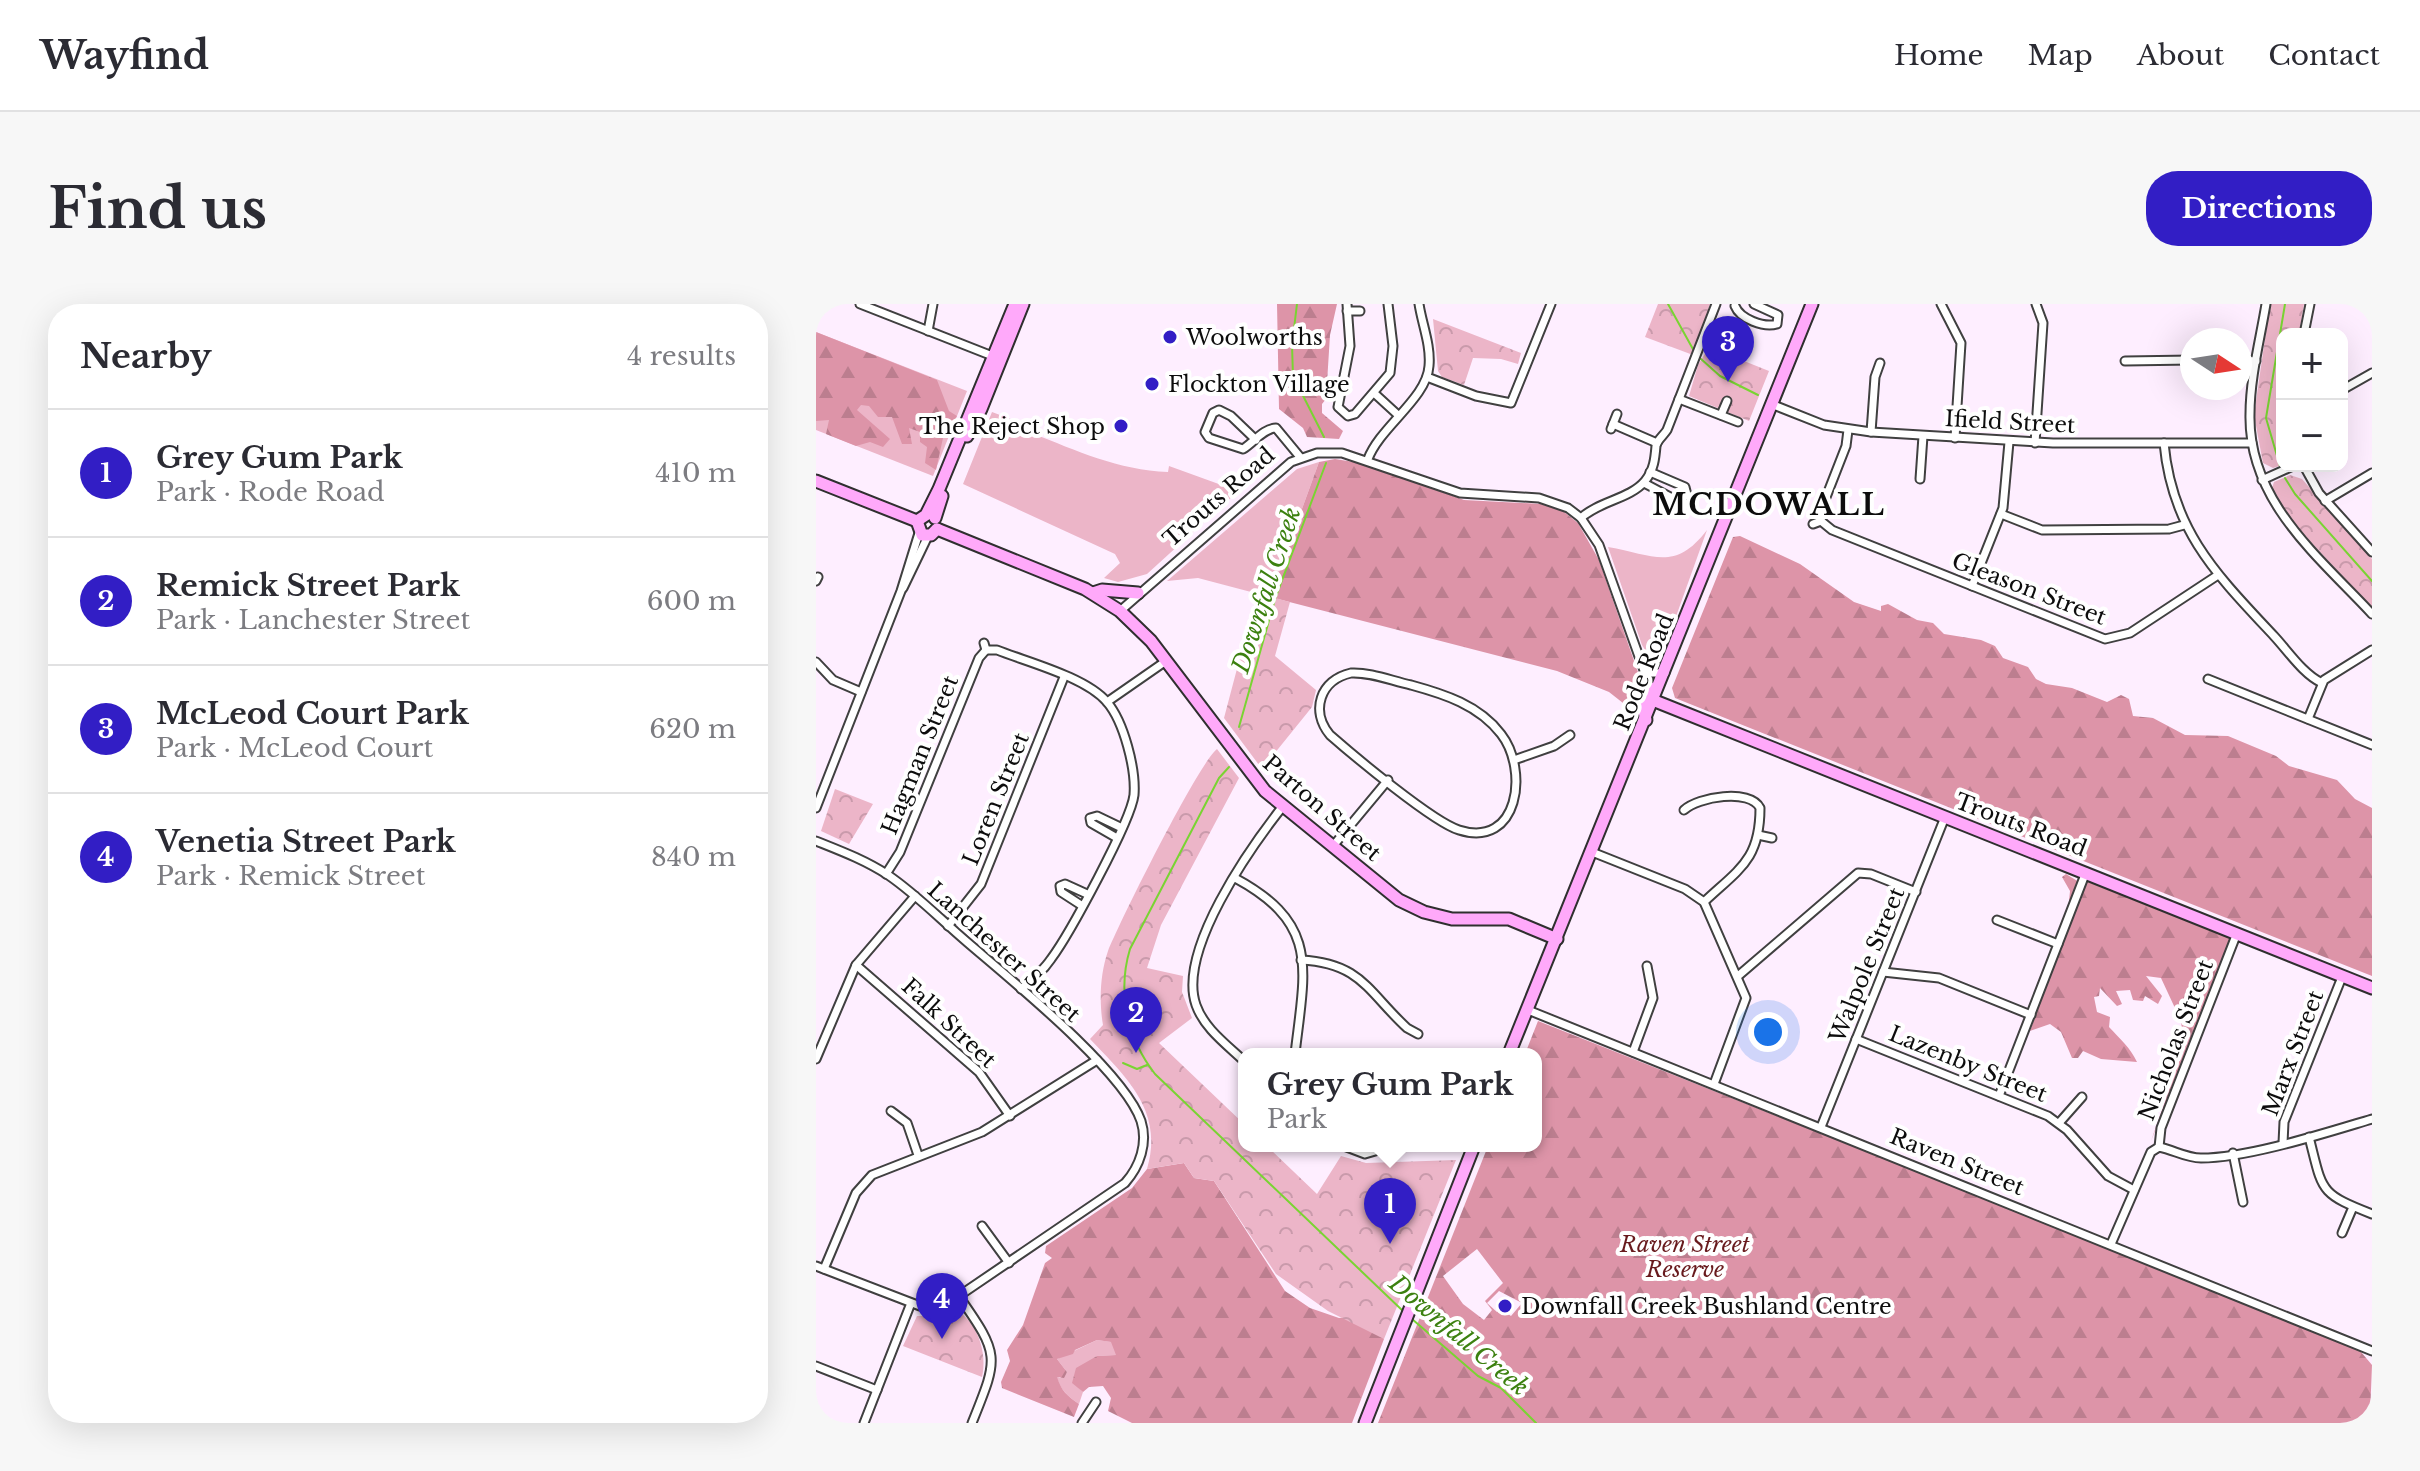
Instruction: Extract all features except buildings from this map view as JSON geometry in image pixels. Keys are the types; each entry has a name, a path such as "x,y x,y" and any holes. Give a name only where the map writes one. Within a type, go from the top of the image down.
{"street":[{"path":"860,304 997,358"},
{"path":"928,331 933,304"},
{"path":"997,358 1015,304"},
{"path":"816,806 927,525 1023,304"},
{"path":"1360,311 1347,307 1350,346 1339,410 1353,416 1391,368 1388,304"},
{"path":"1368,459 1376,440 1427,377 1429,354 1419,304"},
{"path":"1427,377 1468,394 1511,403 1551,304"},
{"path":"1654,694 1599,545 1581,518 1596,505 1644,483 1657,443 1665,434 1716,304 1735,305 1744,316 1768,326 1777,324 1778,315 1754,304"},
{"name":"Rode Road","path":"1512,1048 1646,721 1654,694 1666,673 1812,304"},
{"path":"1941,304 1961,343 1955,438"},
{"path":"2266,304 2250,411 2252,443 2262,480 2282,517 2372,614"},
{"path":"2305,328 2310,304"},
{"path":"2035,443 2043,323 2039,305"},
{"path":"2125,361 2180,360"},
{"path":"2252,361 2256,361"},
{"path":"1871,432 1875,377 1880,363"},
{"path":"2348,387 2372,373"},
{"path":"1374,393 1398,415"},
{"path":"1679,399 1738,422"},
{"path":"1721,415 1727,401"},
{"name":"Ifield Street","path":"1771,404 1848,430 1871,432 2035,443 2252,443"},
{"path":"1256,440 1231,416 1219,410 1213,413 1205,432 1207,438 1241,449 1256,440 1269,429 1276,428 1300,457"},
{"path":"1617,414 1612,426 1657,443"},
{"name":"Gleason Street","path":"1848,430 1846,446 1817,522 1972,586 2112,639 2130,633 2218,575"},
{"path":"1920,479 1923,436"},
{"path":"1972,586 2001,514 2009,442"},
{"path":"2164,443 2170,484 2184,525 2218,575 2322,683"},
{"name":"Trouts Road","path":"1120,611 1285,466 1300,457 1331,452 1368,459 1460,493 1546,499 1581,518"},
{"path":"1644,483 1676,500 1687,495 1685,487 1650,472"},
{"path":"2262,480 2280,472"},
{"path":"2308,472 2325,501 2372,552"},
{"path":"2325,501 2372,473"},
{"path":"816,481 1093,593 1120,611"},
{"path":"2001,514 2042,530 2169,529 2184,525"},
{"path":"1093,593 1126,590 1138,593"},
{"name":"Parton Street","path":"1120,611 1144,633 1248,771 1283,806 1415,909 1461,920 1509,919 1557,939"},
{"name":"Hagman Street","path":"886,874 900,852 985,647 1087,687 1107,702"},
{"path":"2308,719 2322,683 2372,650"},
{"path":"1021,989 1053,957 1117,838 1132,803 1133,783 1120,726 1107,702 1166,661"},
{"path":"816,662 829,678 861,692"},
{"path":"1642,665 1652,673 1666,673"},
{"path":"1364,673 1460,702 1495,726 1514,760 1517,780 1514,804 1501,822 1476,832 1451,827 1388,780 1336,741 1322,725 1320,700 1324,690 1338,677 1364,673"},
{"name":"Loren Street","path":"948,926 981,884 1064,677"},
{"path":"2208,679 2372,745"},
{"name":"Trouts Road","path":"1654,694 1945,817 2372,988"},
{"path":"1514,760 1554,746 1570,735"},
{"path":"1333,846 1388,780"},
{"path":"1684,810 1703,798 1753,800 1760,808 1755,849 1745,865 1704,902"},
{"path":"1238,1055 1206,1024 1197,1008 1191,983 1195,955 1257,839 1283,806"},
{"path":"1117,838 1091,823 1090,818 1095,815 1122,828"},
{"name":"Walpole Street","path":"1821,1127 1945,817"},
{"path":"1758,835 1772,838"},
{"name":"Lanchester Street","path":"816,841 886,874 915,896 1097,1060 1141,1120 1142,1154 1131,1176 1009,1263"},
{"path":"1592,852 1685,889 1704,902 1745,993 1745,1007 1714,1084"},
{"path":"1999,1096 2086,872"},
{"path":"1738,976 1858,873 1871,874 1916,892"},
{"path":"1235,878 1282,909 1297,934 1301,960 1295,1048"},
{"path":"1081,905 1061,892 1060,886 1065,884 1087,894"},
{"path":"816,1059 856,965 915,896"},
{"path":"1997,920 2058,944"},
{"name":"Nicholas Street","path":"2111,1244 2151,1152 2159,1147 2160,1133 2237,933"},
{"path":"1301,960 1331,962 1346,969 1407,1028 1418,1034"},
{"name":"Falk Street","path":"856,965 979,1072 1010,1116"},
{"path":"1633,1052 1653,998 1647,966"},
{"path":"1883,972 1939,978 2031,1015"},
{"name":"Marx Street","path":"2283,1143 2284,1122 2342,977"},
{"name":"Raven Street","path":"1528,1010 2372,1351"},
{"name":"Lazenby Street","path":"1856,1039 2059,1123 2108,1176 2134,1190"},
{"path":"982,1226 1009,1263 960,1298 937,1306 911,1303 820,1267 860,1187 879,1170 970,1138 1097,1060"},
{"path":"2059,1123 2082,1097"},
{"path":"891,1111 907,1123 918,1155"},
{"path":"2159,1147 2194,1157 2233,1153 2309,1137 2372,1119"},
{"path":"2309,1137 2323,1188 2353,1207 2372,1214"},
{"path":"1365,1423 1472,1152"},
{"path":"2233,1153 2243,1202"},
{"path":"2342,1233 2353,1207"},
{"path":"960,1298 987,1338 993,1357 991,1375 972,1423"},
{"path":"864,1423 911,1303"},
{"path":"816,1366 877,1390"},
{"path":"1082,1423 1096,1402"}],"green space":[{"path":"1277,304 1337,304 1330,335 1326,399 1322,404 1322,413 1343,431 1339,439 1307,437 1303,428 1279,409"},
{"path":"1658,304 1710,304 1693,355 1645,337"},
{"path":"2270,304 2304,304 2300,328 2276,328 2276,467 2263,463 2254,415"},
{"path":"1433,319 1521,353 1518,364 1501,359 1473,358 1464,385 1442,377 1438,371"},
{"path":"816,332 967,391 933,476 816,430"},
{"path":"816,332 937,380 949,411 957,416 943,438 936,470 925,463 927,447 920,442 920,432 909,428 912,444 902,444 892,417 878,417 869,406 861,405 857,410 890,439 883,447 870,442 856,446 826,434 829,420 816,421"},
{"path":"1709,347 1769,371 1749,421 1689,396 1698,365"},
{"path":"992,412 1029,426 1032,433 1098,458 1132,468 1168,472 1169,466 1227,487 1235,494 1147,574 1118,582 1104,578 1120,563 1115,554 963,484"},
{"path":"1335,459 1366,464 1464,500 1541,504 1563,511 1578,523 1599,560 1640,678 1628,716 1623,703 1609,692 1557,671 1270,597 1319,462"},
{"path":"1319,462 1270,597 1198,578 1167,581 1297,469"},
{"path":"2290,475 2302,479 2372,559 2372,608 2279,508 2271,491 2274,482"},
{"path":"1707,530 1660,661 1652,661 1642,645 1608,547 1651,556 1674,556 1684,552"},
{"path":"1740,536 1800,564 1854,602 1881,611 1881,606 1888,604 1917,620 1933,623 1944,634 1981,640 1995,646 2003,658 2028,667 2036,679 2046,684 2072,688 2107,702 2121,695 2129,699 2133,716 2153,718 2185,735 2228,736 2276,756 2289,766 2337,780 2355,799 2372,808 2372,976 1675,698 1672,688 1733,537"},
{"path":"1257,593 1290,602 1275,656 1316,690 1312,707 1262,769 1224,718"},
{"path":"1217,749 1239,778 1161,925 1147,968 1183,976 1182,992 1192,1018 1159,1043 1238,1118 1238,1152 1273,1152 1317,1194 1341,1156 1366,1163 1456,1160 1384,1339 1328,1311 1276,1274 1214,1181 1194,1178 1184,1163 1147,1169 1150,1130 1139,1097 1090,1039 1103,1025 1101,988 1108,951 1177,812"},
{"path":"835,789 873,804 849,844 821,831"},
{"path":"2066,874 2079,882 2097,880 2218,930 2231,940 2151,1141 2184,1047 2181,1021 2161,978 2146,976 2162,996 2158,1004 2145,996 2143,1001 2133,1000 2130,990 2116,991 2122,1004 2117,1006 2100,988 2099,996 2094,997 2097,1012 2110,1017 2109,1027 2137,1062 2101,1059 2083,1051 2078,1058 2072,1058 2061,1032 2050,1024 2030,1031 2076,905 2069,901 2070,891 2062,877"},
{"name":"Raven Street Reserve","path":"1538,1021 2356,1346 2372,1365 2370,1415 2362,1423 1378,1423 1486,1152 1542,1152 1542,1048 1527,1048","holes":["1477,1249 1503,1283 1485,1301 1492,1310 1484,1320 1463,1304 1443,1276","1499,1291 1522,1303 1511,1316 1501,1309 1497,1312 1487,1303"]},
{"path":"1184,1163 1194,1178 1214,1181 1285,1291 1310,1308 1339,1318 1349,1317 1380,1330 1384,1339 1352,1423 1132,1423 1108,1411 1111,1398 1103,1386 1089,1387 1083,1392 1072,1383 1076,1368 1097,1356 1116,1355 1111,1342 1097,1340 1057,1359 1067,1372 1064,1378 1057,1377 1060,1386 1079,1404 1074,1417 1002,1388 1001,1382 1010,1361 1007,1350 1023,1325 1045,1263 1052,1258 1045,1253 1046,1246 1132,1188 1147,1169"},
{"path":"953,1309 968,1320 979,1338 983,1358 982,1377 903,1346 917,1316 939,1316"},
{"path":"1097,1340 1112,1342 1117,1355 1097,1356 1078,1387 1083,1392 1079,1404 1058,1381 1056,1376 1060,1378 1067,1372 1057,1359"}],"waterway":[{"name":"Downfall Creek","path":"1297,304 1292,345 1293,376 1324,437"},
{"path":"1668,304 1694,351"},
{"path":"2276,452 2266,418 2285,304"},
{"path":"1701,359 1720,376 1758,395"},
{"name":"Downfall Creek","path":"1239,727 1275,599 1326,463"},
{"path":"2285,478 2295,494 2372,581"},
{"name":"Downfall Creek","path":"1229,767 1219,778 1130,949 1124,982 1131,1030 1155,1074 1404,1312"},
{"path":"1123,1063 1137,1069 1147,1065"},
{"name":"Downfall Creek","path":"1412,1319 1478,1376 1501,1388 1536,1423"}],"place":[{"name":"Woolworths","path":"1170,337"},
{"name":"McLeod Court Park","path":"1728,382"},
{"name":"Flockton Village","path":"1152,384"},
{"name":"The Reject Shop","path":"1121,426"},
{"name":"Remick Street Park","path":"1136,1053"},
{"name":"Grey Gum Park","path":"1390,1244"},
{"name":"Downfall Creek Bushland Centre","path":"1505,1306"},
{"name":"Venetia Street Park","path":"942,1339"}],"district":[{"name":"MCDOWALL","path":"1769,504"}]}
